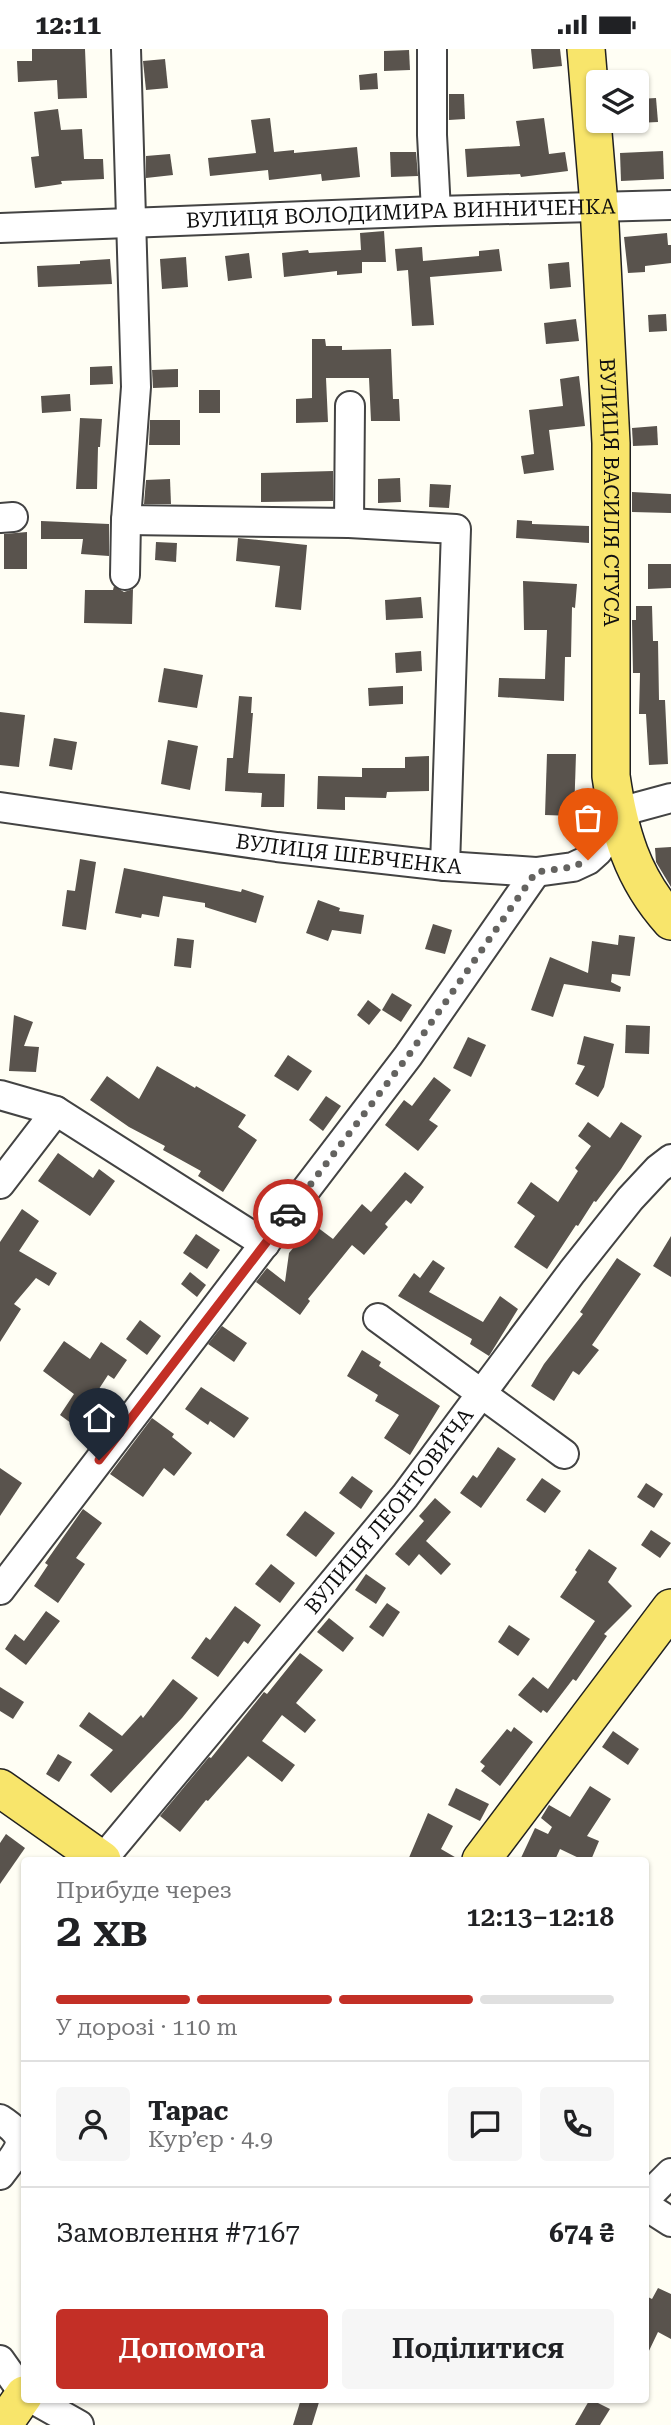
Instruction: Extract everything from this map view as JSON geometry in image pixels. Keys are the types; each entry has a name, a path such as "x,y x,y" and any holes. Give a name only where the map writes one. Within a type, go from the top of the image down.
{"main road":[{"name":"ВУЛИЦЯ ВАСИЛЯ СТУСА","path":"586,49 599,205 611,443 609,749 618,819 628,852 638,873 671,921"},
{"path":"483,1857 671,1608"},
{"path":"0,1789 98,1857"},
{"path":"4,2425 21,2400"}],"street":[{"path":"125,575 126,520 136,387 126,49"},
{"path":"432,49 432,135 436,211"},
{"name":"ВУЛИЦЯ ВОЛОДИМИРА ВИННИЧЕНКА","path":"0,227 599,205 671,205"},
{"path":"349,523 350,406"},
{"path":"126,520 349,523 456,529 445,866"},
{"path":"618,819 634,808 671,798"},
{"name":"ВУЛИЦЯ ШЕВЧЕНКА","path":"0,807 278,847 445,866 536,872 573,867 588,860 598,851 618,819"},
{"path":"0,1590 408,1056 536,872"},
{"path":"0,1095 56,1111 265,1244"},
{"path":"0,1184 56,1111"},
{"name":"ВУЛИЦЯ ЛЕОНТОВИЧА","path":"104,1857 405,1496 630,1199 671,1159"},
{"path":"378,1318 564,1454"},
{"path":"0,2119 17,2130 20,2139 18,2150 0,2175"},
{"path":"649,2195 671,2173"},
{"path":"649,2208 671,2222"},
{"path":"0,2360 21,2391"},
{"path":"40,2403 79,2425"}],"building":[{"path":"32,49 85,49 87,98 58,99 57,80 18,82 17,61 32,61"},
{"path":"531,49 560,49 562,66 533,69"},
{"path":"409,50 410,70 384,71 384,51"},
{"path":"165,59 168,88 146,90 143,61"},
{"path":"377,73 378,89 360,90 359,75"},
{"path":"449,94 464,94 465,119 449,120"},
{"path":"649,98 656,98 658,122 649,122"},
{"path":"58,109 61,130 82,129 84,159 103,159 104,179 61,181 62,184 35,188 31,157 39,156 34,112"},
{"path":"270,118 274,152 294,150 294,153 357,147 360,177 322,181 321,174 269,180 268,170 210,176 208,158 256,153 251,120"},
{"path":"544,118 549,154 565,152 568,171 521,177 520,174 467,177 465,149 520,146 516,121"},
{"path":"663,151 664,179 621,181 620,153"},
{"path":"390,152 416,152 418,176 391,177"},
{"path":"170,154 173,175 146,178 146,156"},
{"path":"384,231 386,262 362,262 362,273 337,275 337,271 284,277 282,253 361,250 360,233"},
{"path":"667,233 668,245 671,245 671,263 645,266 645,272 628,273 624,237"},
{"path":"422,247 423,261 479,256 479,251 499,249 502,271 430,277 434,325 412,326 408,270 397,271 395,249"},
{"path":"249,253 252,278 228,281 225,256"},
{"path":"186,257 188,287 162,289 160,259"},
{"path":"110,259 112,284 38,287 37,266 80,264 80,261"},
{"path":"569,262 571,287 550,289 548,264"},
{"path":"666,314 667,331 649,332 648,315"},
{"path":"576,319 579,341 546,344 544,323"},
{"path":"312,339 325,339 326,346 342,346 342,350 391,349 393,399 399,399 400,421 371,421 369,378 326,378 328,422 296,423 296,399 312,398"},
{"path":"112,366 113,384 90,385 90,367"},
{"path":"178,369 178,387 153,388 152,370"},
{"path":"579,376 585,426 549,430 554,470 524,474 521,456 534,454 529,410 563,406 560,379"},
{"path":"199,390 220,390 220,413 199,413"},
{"path":"70,394 71,411 42,413 41,396"},
{"path":"80,418 102,419 97,489 76,489"},
{"path":"150,420 180,420 180,445 149,445"},
{"path":"657,426 658,445 633,446 632,428"},
{"path":"333,471 333,501 261,502 261,473"},
{"path":"400,478 401,502 378,503 378,479"},
{"path":"170,479 171,504 144,504 146,480"},
{"path":"430,484 451,485 449,508 429,507"},
{"path":"632,492 671,494 671,513 632,512"},
{"path":"517,520 532,521 532,524 589,526 589,543 516,538"},
{"path":"41,521 109,524 109,556 81,554 83,539 41,539"},
{"path":"27,532 27,569 4,569 4,534"},
{"path":"238,538 307,545 301,610 275,607 280,566 236,561"},
{"path":"156,542 177,543 176,562 155,560"},
{"path":"648,564 671,564 671,588 648,589"},
{"path":"523,581 577,584 575,608 572,607 571,657 565,657 564,701 498,697 499,678 545,679 547,630 524,630"},
{"path":"114,586 124,592 133,589 132,624 84,623 85,590 113,590"},
{"path":"421,597 423,618 386,620 385,600"},
{"path":"636,606 652,606 653,641 658,641 659,700 665,700 668,764 649,765 646,714 639,714 640,673 633,673 632,620 636,620"},
{"path":"421,651 422,671 396,673 395,653"},
{"path":"164,668 203,675 197,708 158,702"},
{"path":"403,686 403,704 369,706 368,688"},
{"path":"239,696 252,697 248,773 285,774 284,807 261,807 262,793 225,791 227,758 233,758"},
{"path":"0,712 25,715 19,767 0,765"},
{"path":"54,738 77,742 72,770 49,766"},
{"path":"168,740 198,746 190,790 161,784"},
{"path":"547,754 576,754 574,816 545,815"},
{"path":"429,756 429,791 387,792 386,798 345,797 345,810 317,809 318,776 362,777 362,768 405,768 405,757"},
{"path":"671,847 671,887 656,862 655,848"},
{"path":"80,859 96,862 86,930 62,926 67,890 75,891"},
{"path":"124,868 241,892 242,889 264,896 256,923 205,907 205,903 163,896 159,917 142,914 141,918 115,913"},
{"path":"318,900 340,908 339,911 364,915 361,934 332,930 328,941 306,933"},
{"path":"433,924 452,930 445,954 425,949"},
{"path":"619,935 635,937 630,976 612,974 611,982 621,987 620,992 564,984 553,1017 531,1010 550,957 588,973 592,941 618,945"},
{"path":"177,938 194,940 191,968 174,966"},
{"path":"392,993 412,1005 401,1022 382,1010"},
{"path":"368,1000 381,1010 369,1025 357,1015"},
{"path":"14,1015 33,1022 24,1046 39,1047 36,1072 9,1071"},
{"path":"626,1025 650,1026 649,1054 625,1053"},
{"path":"584,1036 614,1044 604,1087 598,1097 575,1084 585,1066 577,1064"},
{"path":"468,1037 486,1045 471,1077 453,1068"},
{"path":"288,1055 312,1071 298,1091 274,1076"},
{"path":"157,1066 246,1115 238,1127 257,1140 223,1192 198,1176 201,1171 163,1150 165,1146 129,1127 90,1100 107,1076 139,1099"},
{"path":"434,1077 451,1090 429,1120 438,1126 418,1151 385,1125 404,1100 412,1106"},
{"path":"326,1096 341,1106 323,1131 309,1120"},
{"path":"588,1122 610,1138 621,1122 642,1136 547,1269 514,1247 535,1216 517,1203 531,1182 558,1202 578,1171 575,1168 591,1146 578,1136"},
{"path":"58,1153 93,1178 99,1169 115,1181 90,1216 38,1181"},
{"path":"405,1172 424,1187 411,1204 406,1200 385,1224 388,1227 364,1255 352,1245 308,1299 310,1301 300,1315 256,1282 267,1268 285,1282 289,1253 313,1224 333,1239 362,1204 371,1212"},
{"path":"22,1209 39,1221 19,1251 57,1273 49,1286 36,1278 14,1304 21,1309 0,1342 0,1242"},
{"path":"196,1234 220,1250 207,1269 183,1253"},
{"path":"671,1236 671,1277 653,1266"},
{"path":"617,1258 641,1274 592,1345 599,1350 579,1375 573,1371 554,1401 531,1386 544,1364 583,1314 580,1312"},
{"path":"433,1260 445,1268 429,1292 483,1322 500,1296 518,1309 489,1356 470,1344 472,1339 398,1296 414,1273 420,1278"},
{"path":"190,1272 206,1285 197,1297 181,1284"},
{"path":"140,1320 161,1336 147,1355 126,1339"},
{"path":"222,1326 247,1343 234,1362 208,1344"},
{"path":"64,1341 90,1359 101,1342 127,1360 114,1379 108,1375 75,1426 60,1415 74,1394 43,1371"},
{"path":"362,1350 381,1362 379,1366 440,1406 410,1455 384,1438 399,1415 375,1401 378,1395 347,1376"},
{"path":"201,1387 249,1418 234,1438 210,1421 208,1425 185,1409"},
{"path":"152,1418 174,1434 172,1437 192,1453 174,1476 164,1468 143,1497 110,1474"},
{"path":"498,1447 516,1459 481,1508 460,1493 473,1475 477,1478"},
{"path":"0,1468 22,1483 0,1516"},
{"path":"352,1476 373,1491 361,1509 339,1493"},
{"path":"542,1478 561,1491 545,1513 526,1500"},
{"path":"646,1483 663,1494 654,1508 637,1497"},
{"path":"435,1498 451,1512 426,1541 451,1564 441,1575 419,1554 409,1566 395,1554 424,1521 419,1516"},
{"path":"83,1509 102,1523 76,1558 85,1564 58,1603 34,1586 48,1565 45,1563"},
{"path":"305,1511 335,1533 316,1557 286,1535"},
{"path":"651,1530 671,1543 660,1558 641,1545"},
{"path":"589,1549 617,1568 608,1582 632,1606 604,1634 607,1636 576,1681 573,1679 547,1713 543,1710 541,1713 518,1695 533,1677 548,1689 595,1621 560,1597"},
{"path":"271,1564 295,1583 280,1603 255,1584"},
{"path":"366,1574 386,1588 376,1604 355,1590"},
{"path":"387,1603 400,1612 383,1637 369,1627"},
{"path":"235,1606 261,1625 248,1644 244,1641 218,1677 191,1658 206,1637 210,1640"},
{"path":"46,1611 60,1621 26,1665 5,1649 15,1634 24,1641"},
{"path":"329,1618 354,1638 343,1652 317,1632"},
{"path":"509,1625 530,1639 518,1656 498,1642"},
{"path":"300,1653 323,1670 296,1703 316,1720 305,1733 282,1715 262,1741 295,1765 282,1782 248,1756 180,1832 160,1816"},
{"path":"173,1679 198,1698 111,1793 90,1775 113,1750 79,1726 89,1712 122,1736 141,1715 143,1718"},
{"path":"0,1687 24,1702 13,1719 0,1711"},
{"path":"514,1727 533,1742 500,1786 481,1771 485,1766 480,1762 507,1729 511,1732"},
{"path":"613,1731 639,1749 628,1765 602,1747"},
{"path":"58,1754 72,1762 59,1782 46,1774"},
{"path":"590,1786 611,1799 587,1836 599,1841 592,1857 577,1857 560,1849 556,1857 521,1857 535,1828 548,1834 552,1827 541,1818 549,1805 570,1817"},
{"path":"456,1788 489,1804 480,1821 448,1805"},
{"path":"428,1813 453,1826 441,1849 455,1857 409,1857"},
{"path":"6,1834 25,1848 0,1884 0,1843"},
{"path":"658,2288 671,2294 671,2339 658,2332 649,2351 649,2298 652,2299"},
{"path":"300,2403 319,2403 312,2425 293,2425"},
{"path":"588,2403 598,2403 610,2409 600,2425 575,2425"}],"way so far":[{"path":"288,1214 408,1056 536,872 573,867 588,860"}],"route":[{"path":"99,1460 288,1214"}]}
